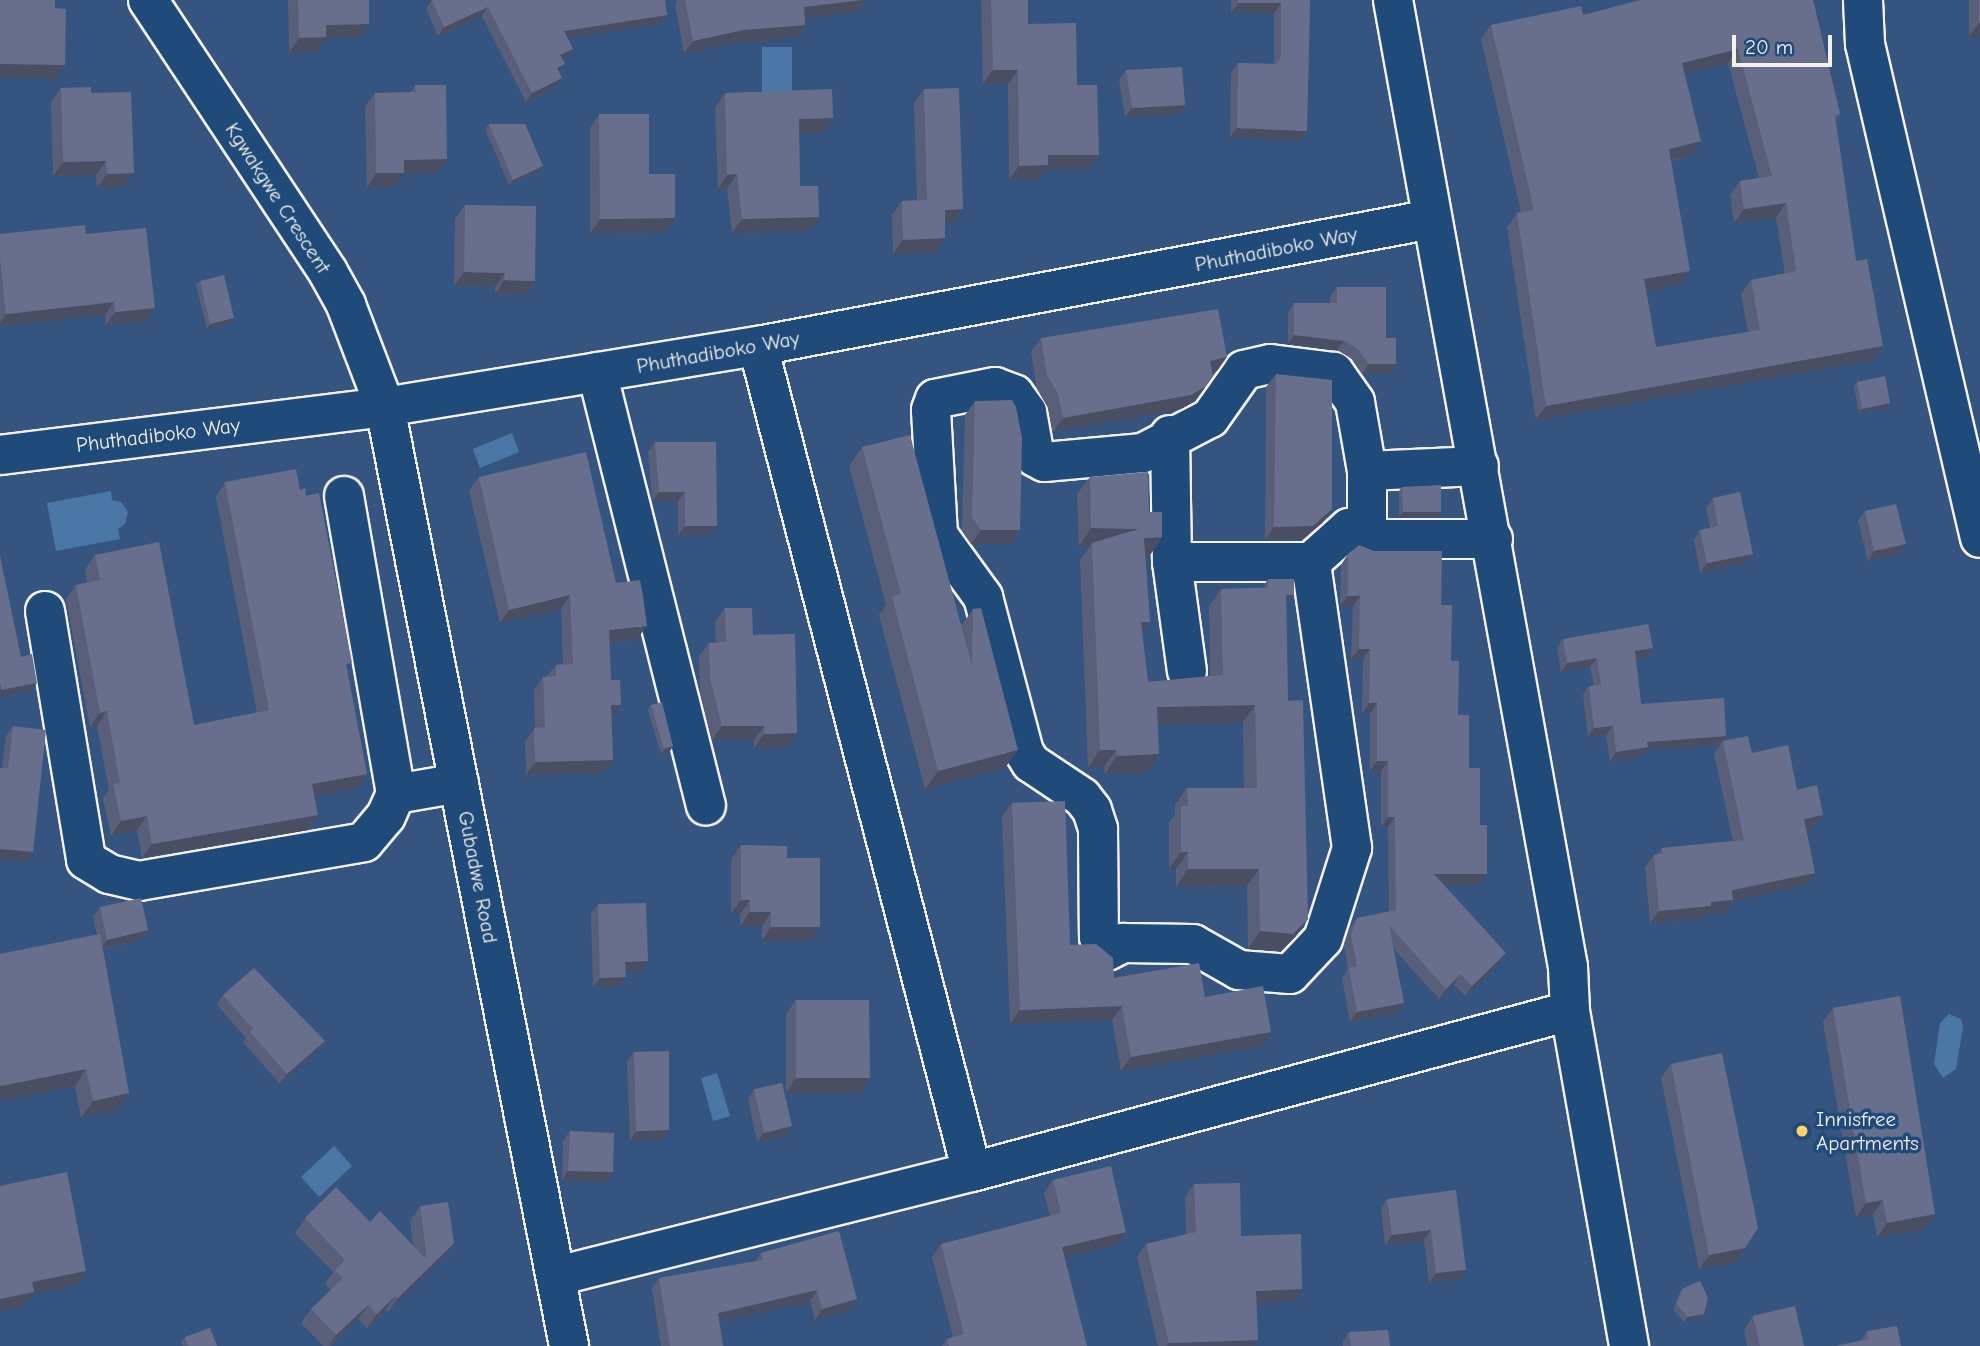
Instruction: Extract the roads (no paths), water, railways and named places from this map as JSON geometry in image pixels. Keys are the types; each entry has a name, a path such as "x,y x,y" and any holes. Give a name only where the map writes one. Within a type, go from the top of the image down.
{"street":[{"name":"Kgwakgwe Crescent","path":"148,0 328,272 346,305 385,407"},
{"path":"1393,0 1493,539 1568,967 1570,1011 1629,1346"},
{"path":"1863,0 1865,44 1980,538"},
{"name":"Phuthadiboko Way","path":"0,455 385,407 758,346 1432,219"},
{"path":"758,346 972,1172"},
{"path":"1311,562 1352,848 1323,939 1290,974 1239,970 1193,944 1123,943 1107,951 1099,937 1098,830 1092,810 1082,797 1031,763 1024,752 984,597 938,535 931,410 934,399 943,394 1005,389 1027,412 1033,454 1040,462 1143,453 1170,435 1210,418 1244,370 1270,364 1334,372 1355,402 1367,471 1367,539"},
{"path":"597,372 706,805"},
{"name":"Gubadwe Road","path":"385,407 569,1346"},
{"path":"1170,435 1172,562 1187,671"},
{"path":"1367,471 1479,466"},
{"path":"45,611 86,860 109,874 139,881 364,842 386,816 396,794 344,496"},
{"path":"1172,562 1311,562 1349,528 1367,539 1493,539"},
{"path":"396,794 459,783"},
{"path":"557,1276 972,1172 1570,1011"}],"water":[{"path":"762,47 792,47 792,95 762,95"},
{"path":"512,433 519,452 480,468 473,449"},
{"path":"111,491 112,500 121,502 128,512 125,524 118,529 120,539 56,551 47,503"},
{"path":"1949,1014 1961,1019 1963,1027 1956,1069 1943,1078 1934,1064 1940,1023"},
{"path":"717,1073 730,1116 713,1121 701,1078"},
{"path":"334,1146 352,1166 319,1197 301,1177"}],"place":[{"name":"Innisfree Apartments","path":"1802,1131"}]}
